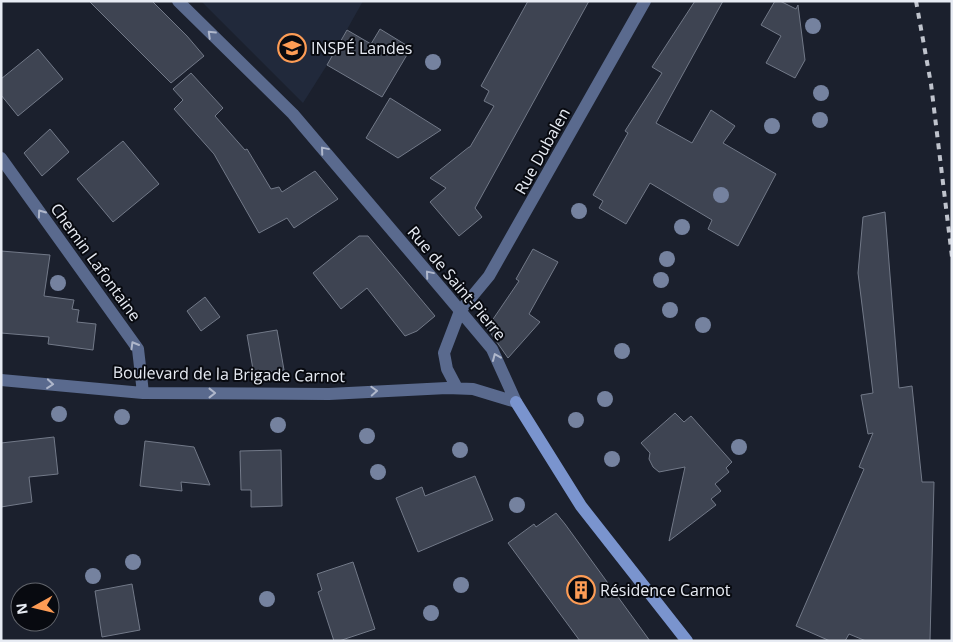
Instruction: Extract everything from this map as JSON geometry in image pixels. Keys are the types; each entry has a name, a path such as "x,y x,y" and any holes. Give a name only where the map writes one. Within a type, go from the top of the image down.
{"street":[{"name":"Rue de Saint-Pierre","path":"178,1 293,114 492,349 516,402 581,506 687,641"},
{"name":"Rue Dubalen","path":"460,311 489,276 644,1"},
{"name":"Chemin Lafontaine","path":"1,158 138,349 143,392"},
{"path":"457,388 447,369 444,353 460,311"},
{"name":"Boulevard de la Brigade Carnot","path":"1,380 143,392 329,394 457,388 473,389 516,402"}],"shaded area":[{"name":"INSPÉ Landes","path":"201,1 363,1 303,103"}],"building":[{"path":"89,1 152,1 204,56 171,83"},
{"path":"528,1 589,1 475,208 482,217 459,236 430,202 446,188 430,178 470,147 494,106 484,101 489,91 481,86"},
{"path":"695,1 723,1 656,123 692,143 711,110 735,126 723,143 776,174 738,246 708,229 712,220 650,183 626,224 599,208 603,201 593,195 628,133 625,131 662,73 652,67"},
{"path":"775,1 780,1 796,9 798,5 805,60 795,78 766,63 781,36 761,25"},
{"path":"380,29 411,48 382,97 327,65 347,30 371,44"},
{"path":"38,49 63,79 18,116 1,95 1,79"},
{"path":"191,73 223,108 215,116 245,150 247,149 271,189 279,187 282,192 315,171 338,199 294,228 287,218 259,233 214,154 174,109 183,100 173,89"},
{"path":"390,98 441,130 398,158 366,138"},
{"path":"50,129 69,152 42,176 24,153"},
{"path":"123,141 159,184 113,222 77,179"},
{"path":"885,212 899,388 912,386 922,482 934,482 930,641 866,641 849,634 845,641 830,641 796,626 864,469 859,467 873,433 868,434 861,395 873,393 858,273 863,217"},
{"path":"359,236 368,236 435,316 417,331 405,336 367,288 341,309 313,273"},
{"path":"533,249 558,262 529,314 540,322 508,358 487,328 519,281 516,279"},
{"path":"1,251 50,255 44,296 74,300 72,309 79,310 77,322 96,324 93,350 48,344 49,337 1,333"},
{"path":"205,297 220,317 201,331 187,311"},
{"path":"277,330 284,370 254,375 247,335"},
{"path":"675,413 684,422 691,416 732,462 726,468 729,472 715,484 721,491 711,499 716,505 669,541 685,467 659,472 653,467 649,459 650,453 641,443"},
{"path":"54,437 58,474 29,477 32,502 1,507 1,443"},
{"path":"145,441 194,447 210,485 181,482 182,491 140,486"},
{"path":"281,450 282,506 251,507 251,490 241,490 240,451"},
{"path":"475,476 493,520 418,552 396,498 422,487 425,496"},
{"name":"Résidence Carnot","path":"556,513 650,641 580,641 508,543 534,524 536,527"},
{"path":"353,562 375,629 334,641 318,592 322,590 317,574"},
{"path":"132,584 140,630 102,637 95,591"}],"railway":[{"path":"916,1 931,84 952,257"}],"place":[{"name":"INSPÉ Landes","path":"292,48"},
{"name":"Résidence Carnot","path":"581,590"}]}
